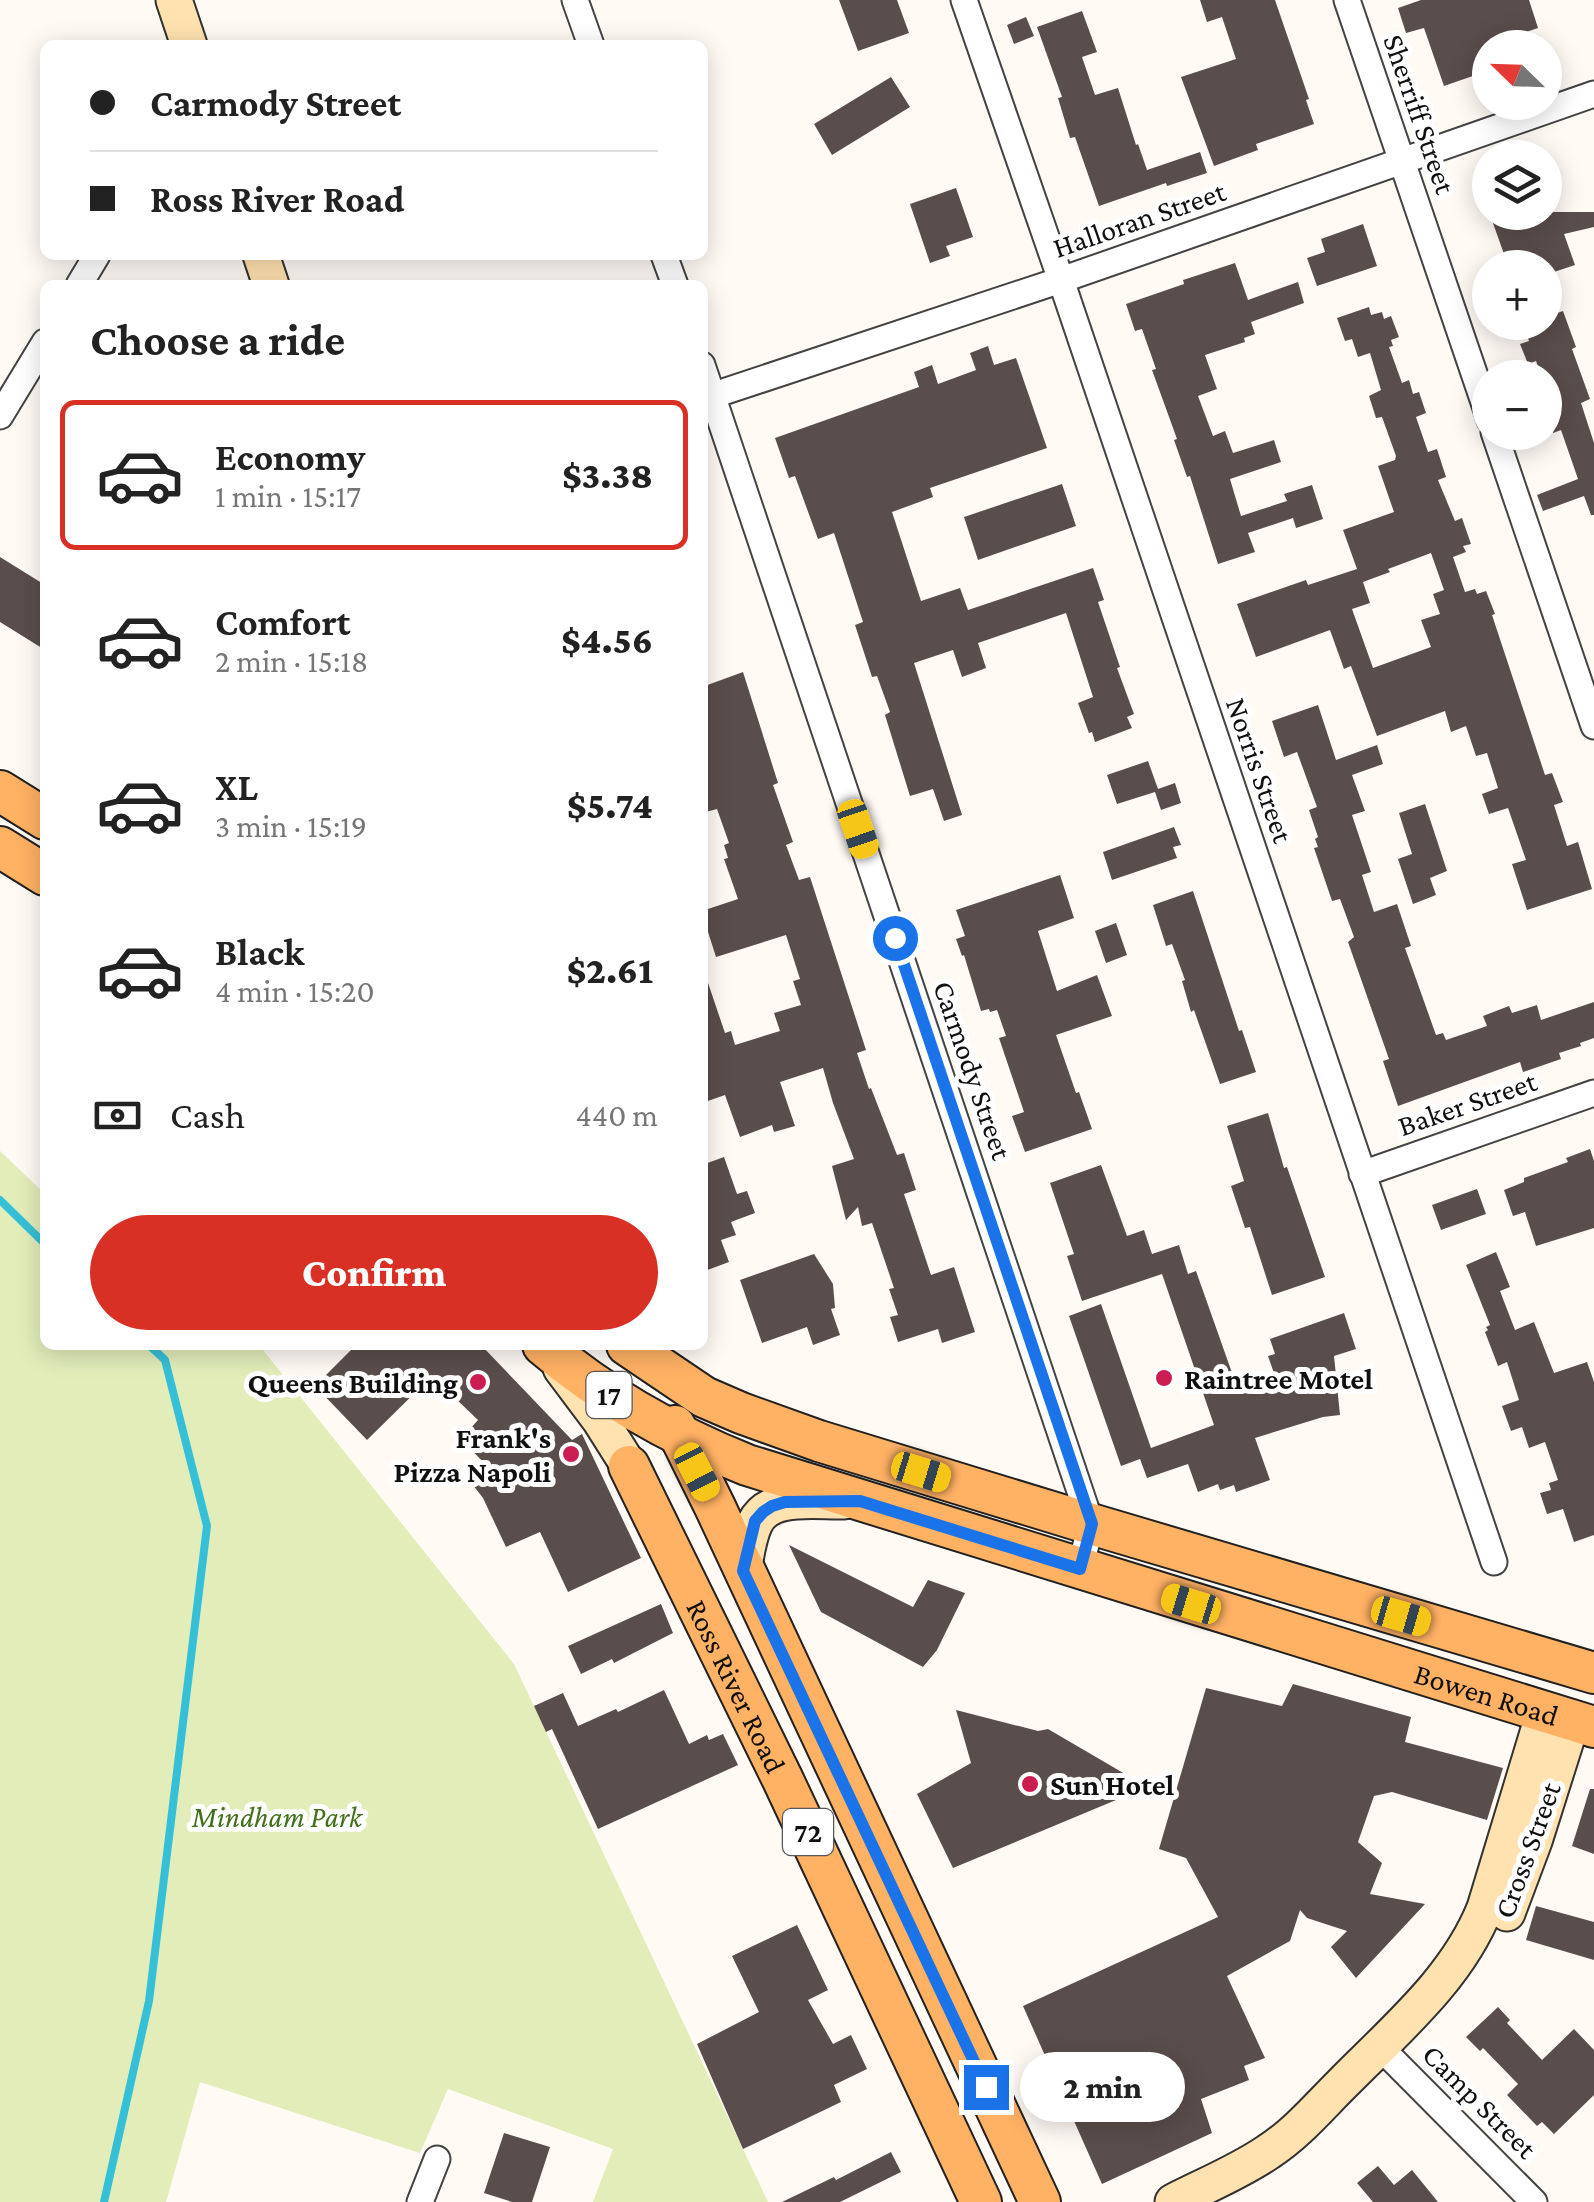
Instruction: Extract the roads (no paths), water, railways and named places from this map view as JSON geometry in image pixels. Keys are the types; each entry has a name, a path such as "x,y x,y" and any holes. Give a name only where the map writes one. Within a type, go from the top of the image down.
{"main road":[{"path":"174,0 187,40"},
{"path":"0,792 40,815"},
{"path":"0,847 40,872"},
{"name":"Ross River Road","path":"547,1350 629,1466 783,1780 980,2202"},
{"name":"Bowen Road","path":"549,1350 598,1388 679,1436 746,1465 1570,1720"},
{"name":"Bowen Road","path":"640,1351 704,1397 837,1446 1580,1669"},
{"name":"Ross River Road","path":"640,1351 1040,2202"},
{"path":"743,1571 755,1521 772,1506 785,1502 860,1501"},
{"path":"1570,1720 1580,1669"},
{"name":"Cross Street","path":"1173,2202 1281,2143 1418,2007 1459,1959 1476,1930 1496,1876 1570,1720"}],"street":[{"path":"575,0 589,40"},
{"name":"Norris Street","path":"964,0 1494,1562"},
{"name":"Sherriff Street","path":"1347,0 1472,367"},
{"name":"Halloran Street","path":"708,397 1061,280 1594,94"},
{"path":"0,416 40,350"},
{"name":"Carmody Street","path":"708,397 1092,1524"},
{"path":"1500,450 1594,726"},
{"name":"Baker Street","path":"1362,1174 1594,1093"},
{"path":"1080,1569 1092,1524"},
{"name":"Camp Street","path":"1379,2046 1534,2202"},
{"path":"420,2202 436,2159"}],"waterway":[{"path":"0,1200 40,1239"},
{"path":"104,2202 149,2001 207,1526 165,1360 154,1350"}],"place":[{"name":"Raintree Motel","path":"1164,1378"},
{"name":"Queens Building","path":"478,1382"},
{"name":"Frank's Pizza Napoli","path":"571,1454"},
{"name":"Sun Hotel","path":"1030,1784"}],"park label":[{"name":"Mindham Park","path":"277,1816"}]}
